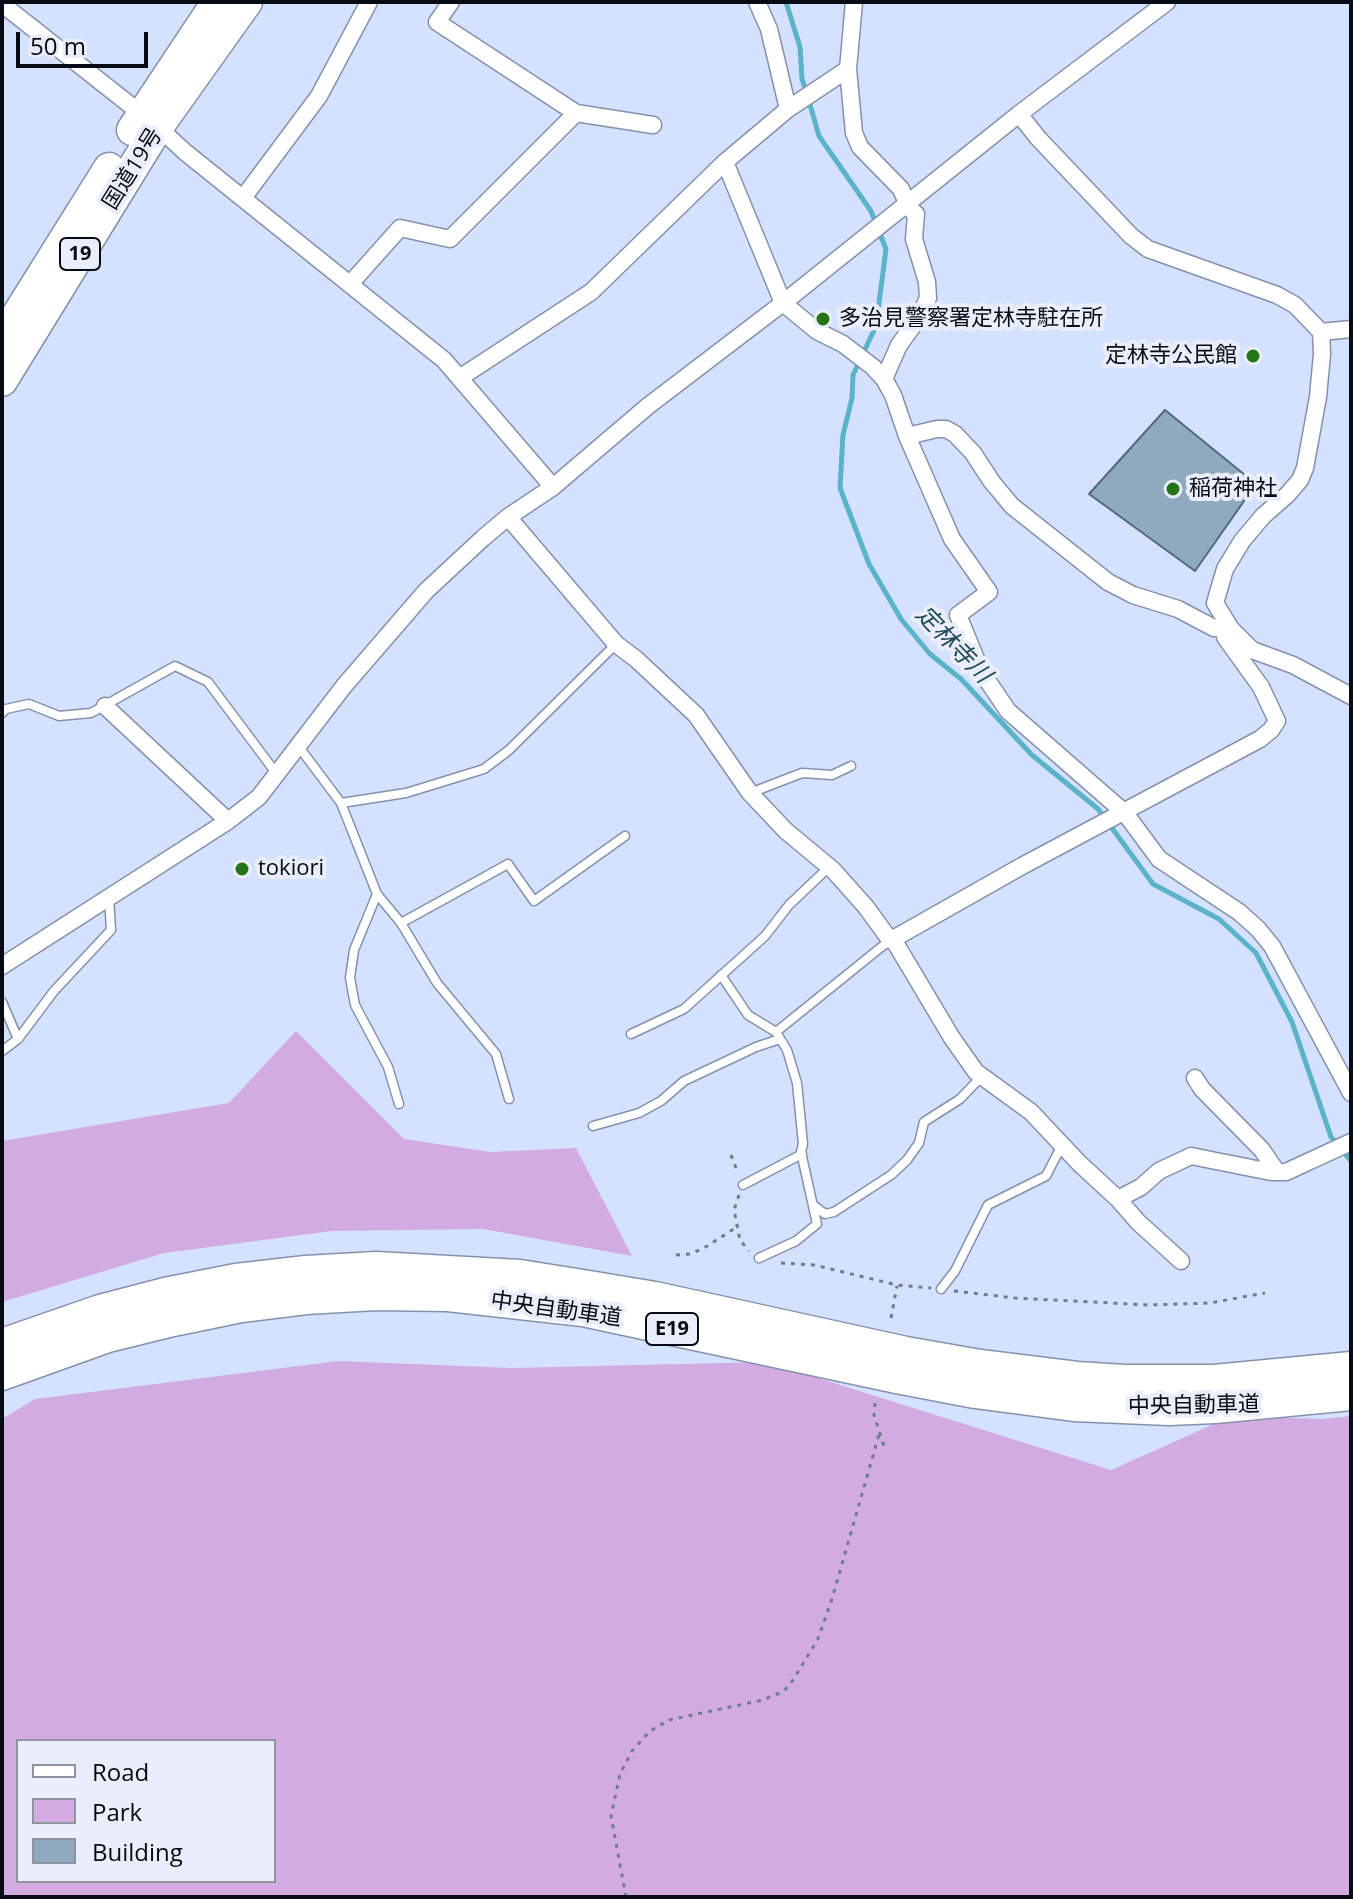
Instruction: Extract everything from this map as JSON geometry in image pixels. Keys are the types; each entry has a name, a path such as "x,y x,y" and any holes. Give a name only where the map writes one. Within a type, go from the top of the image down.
{"highway":[{"name":"国道19号","path":"2,381 217,2"},
{"name":"国道19号","path":"2,339 150,121 247,2"},
{"name":"中央自動車道","path":"2,1344 100,1310 165,1293 292,1272 376,1267 506,1274 589,1286 655,1297 906,1352 1077,1377 1348,1382"},
{"name":"中央自動車道","path":"2,1375 108,1337 173,1321 241,1307 306,1299 390,1295 448,1296 583,1311 897,1378 988,1395 1074,1406 1200,1409 1255,1406 1348,1382"}],"street":[{"path":"243,198 319,96 369,2"},
{"path":"451,2 437,22 576,113 653,125"},
{"path":"757,2 769,29 788,109"},
{"path":"854,2 848,69 854,133 860,147 901,189 906,203 916,214 914,239 927,282 928,298 918,319 899,345 884,379"},
{"path":"2,966 228,821 259,797 344,686 426,591 508,517 553,487 648,406 783,303 1019,114 1167,2"},
{"path":"2,4 444,360 553,487"},
{"path":"461,377 591,292 725,162 788,109 848,69"},
{"path":"350,284 400,228 450,239 576,113"},
{"path":"1019,114 1131,236 1148,249 1277,295 1295,305 1321,332 1318,397 1305,468 1300,480 1242,541 1225,569 1215,603 1226,628 1252,650 1293,665 1351,696"},
{"path":"725,162 783,303 817,331 843,344 884,379 952,539 989,592 958,615 981,671 1008,711 1125,813 1159,859 1239,912 1272,946 1351,1093"},
{"path":"1321,332 1351,329"},
{"path":"907,436 937,429 946,429 955,434 1012,506 1108,582 1133,595 1178,609 1214,628 1226,628"},
{"path":"508,517 616,644 696,715 750,793 786,831 829,867 866,907 892,940 952,1038 982,1076 1031,1112 1138,1222 1181,1261"},
{"path":"892,940 1022,866 1260,739 1271,730 1277,721 1261,687 1225,639 1226,628"},
{"path":"105,706 228,821"},
{"path":"1195,1078 1262,1150 1277,1172"},
{"path":"1118,1199 1141,1187 1159,1171 1191,1156 1277,1172 1297,1168 1351,1142"}],"lane":[{"path":"341,803 406,793 484,769 509,750 616,644"},
{"path":"2,713 6,709 29,704 59,716 91,713 175,666 208,682 277,774"},
{"path":"298,746 341,803 377,894 401,923 437,983 496,1054 509,1099"},
{"path":"750,793 802,773 832,775 851,766"},
{"path":"401,923 508,864 534,901 625,836"},
{"path":"631,1034 684,1009 765,936 789,905 829,867"},
{"path":"377,894 354,950 350,978 355,1005 388,1067 399,1104"},
{"path":"2,1051 18,1039 54,991 111,930 109,898"},
{"path":"593,1126 639,1113 661,1101 684,1081 778,1036 892,940"},
{"path":"721,975 748,1015 778,1036 787,1050 797,1083 802,1154 817,1224 796,1241 759,1258"},
{"path":"2,1002 18,1039"},
{"path":"813,1205 825,1214 834,1212 891,1175 919,1143 924,1122 960,1099 982,1076"},
{"path":"941,1289 955,1271 988,1205 1046,1176 1062,1145"},
{"path":"743,1185 802,1154"}],"path":[{"path":"676,1255 690,1254 704,1248 738,1227"},
{"path":"891,1318 897,1285"},
{"path":"875,1403 874,1415 884,1446"},
{"path":"626,1897 611,1816 620,1774 632,1751 650,1731 669,1720 763,1700 784,1691 793,1680 823,1625 880,1431"}],"green space":[{"path":"296,1031 404,1139 490,1152 576,1148 632,1256 483,1229 332,1231 164,1253 2,1302 2,1141 229,1103"},
{"path":"338,1361 512,1368 767,1362 1111,1470 1232,1416 1323,1419 1351,1416 1351,1897 2,1897 2,1419 35,1399"}],"building":[{"name":"稲荷神社","path":"1165,410 1256,484 1195,571 1089,494"}],"waterway":[{"name":"定林寺川","path":"786,2 800,47 806,91"},
{"name":"定林寺川","path":"809,101 819,136 871,211 886,249 876,326 853,375 852,398 843,435 840,488 869,564 901,619 930,654 961,679 1032,755 1098,809 1153,884 1219,919 1256,953 1292,1022 1331,1137 1351,1161"}],"place":[{"name":"多治見警察署定林寺駐在所","path":"823,319"},
{"name":"定林寺公民館","path":"1253,356"},
{"name":"稲荷神社","path":"1173,489"},
{"name":"tokiori","path":"242,869"}]}
